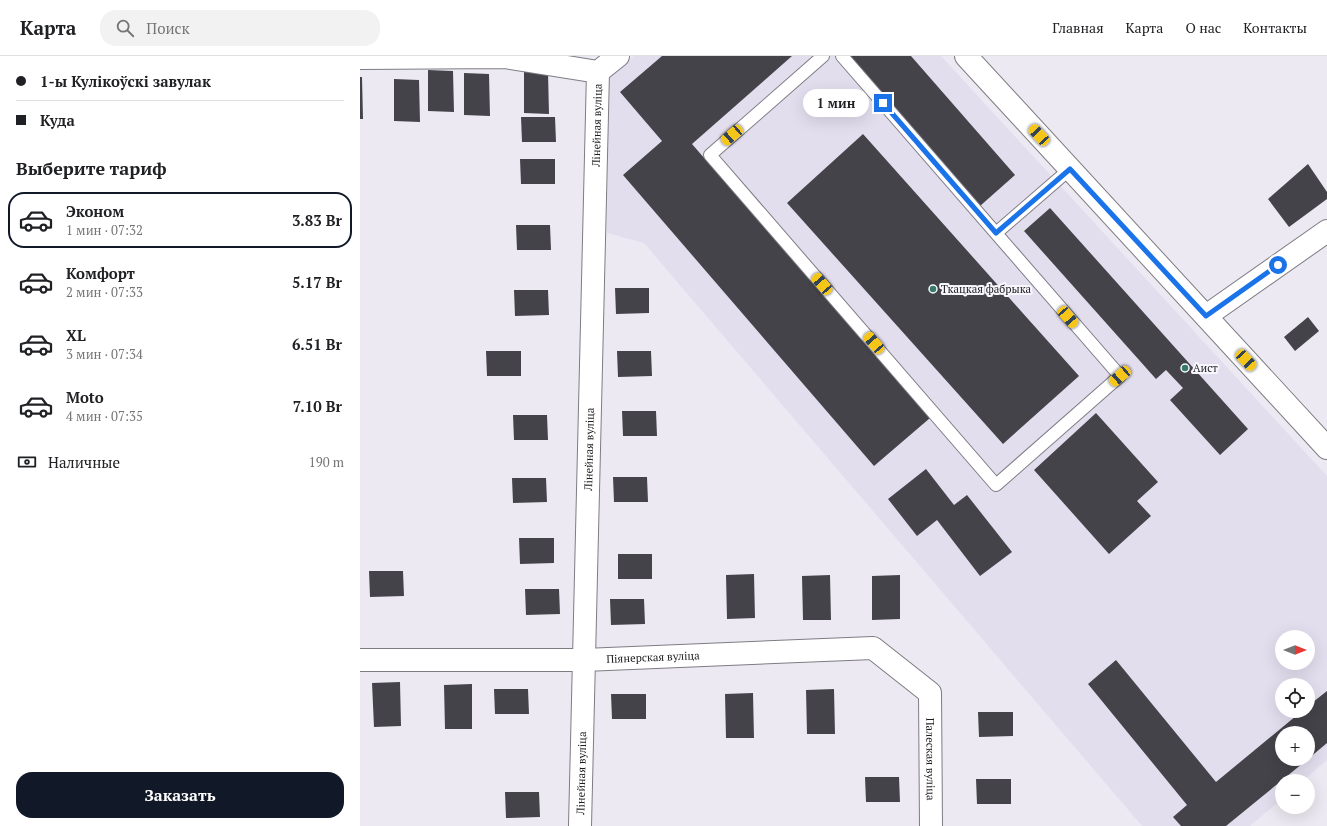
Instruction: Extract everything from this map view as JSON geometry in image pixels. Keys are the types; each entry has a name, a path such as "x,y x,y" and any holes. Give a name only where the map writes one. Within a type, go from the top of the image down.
{"street":[{"path":"360,58 504,57 598,72 618,56"},
{"path":"966,56 1327,448"},
{"name":"Лінейная вуліца","path":"580,826 598,72"},
{"path":"1206,316 1327,231"},
{"name":"Піянерская вуліца","path":"360,660 584,660 873,648 930,692"},
{"name":"Палеская вуліца","path":"930,692 931,826"}],"lane":[{"path":"823,56 710,155 996,484 1120,376 842,56"},
{"path":"996,233 1070,169"}],"shaded area":[{"path":"634,56 941,56 1327,476 1327,760 1311,774 1275,774 1275,805 1250,826 1142,826 644,243 607,233 608,77"}],"building":[{"path":"662,56 792,56 692,144 930,418 874,466 623,175 662,141 620,92"},
{"path":"850,56 911,56 1015,175 980,206"},
{"path":"428,70 453,71 454,112 428,111"},
{"path":"524,71 548,72 549,114 524,113"},
{"path":"464,73 489,74 490,116 464,115"},
{"path":"360,77 362,77 363,119 360,119"},
{"path":"394,79 419,80 420,122 394,121"},
{"path":"521,117 555,117 556,142 522,142"},
{"name":"Ткацкая фабрыка","path":"863,134 1079,376 1003,444 787,203"},
{"path":"520,159 555,159 555,184 521,184"},
{"path":"1308,164 1327,192 1327,199 1289,227 1268,199"},
{"path":"1050,208 1248,429 1220,455 1170,400 1183,388 1166,370 1156,379 1024,231"},
{"path":"516,225 550,225 551,250 517,250"},
{"path":"615,288 649,288 649,313 616,314"},
{"path":"514,290 548,290 549,315 515,316"},
{"path":"1308,317 1319,331 1295,351 1284,337"},
{"path":"486,351 521,351 521,376 487,376"},
{"path":"617,351 651,351 652,376 618,377"},
{"path":"622,411 656,411 657,436 623,436"},
{"path":"1096,413 1158,482 1137,501 1151,516 1109,554 1034,470"},
{"path":"513,415 547,415 548,440 514,440"},
{"path":"926,469 954,505 967,495 1012,552 980,576 937,520 917,536 888,499"},
{"path":"613,477 647,477 648,502 614,502"},
{"path":"512,478 546,478 547,502 513,503"},
{"path":"519,538 554,538 554,563 520,564"},
{"path":"618,554 652,554 652,579 618,579"},
{"path":"369,571 403,571 404,596 370,597"},
{"path":"754,574 755,618 727,619 726,575"},
{"path":"830,575 831,620 803,620 802,576"},
{"path":"900,575 900,619 872,620 872,576"},
{"path":"525,589 559,589 560,614 526,615"},
{"path":"610,599 644,599 645,624 611,625"},
{"path":"1116,660 1216,782 1275,733 1275,766 1299,766 1290,774 1275,774 1275,786 1226,826 1181,826 1173,817 1187,805 1088,684"},
{"path":"400,682 401,726 374,727 372,683"},
{"path":"472,684 472,729 445,729 444,685"},
{"path":"494,689 528,689 529,714 495,714"},
{"path":"834,689 835,734 807,734 806,690"},
{"path":"1327,691 1327,743 1315,753 1315,726 1284,726 1294,718 1315,718 1315,700"},
{"path":"753,693 754,738 726,738 725,694"},
{"path":"611,694 646,694 646,719 612,719"},
{"path":"978,712 1013,712 1013,736 979,737"},
{"path":"865,777 899,777 900,802 866,802"},
{"path":"976,779 1011,779 1011,804 977,804"},
{"path":"505,792 539,792 540,817 506,818"}],"place":[{"name":"Ткацкая фабрыка","path":"933,289"},
{"name":"Аист","path":"1185,368"}],"route":[{"path":"883,103 996,233 1070,169 1206,316 1278,265"}]}
